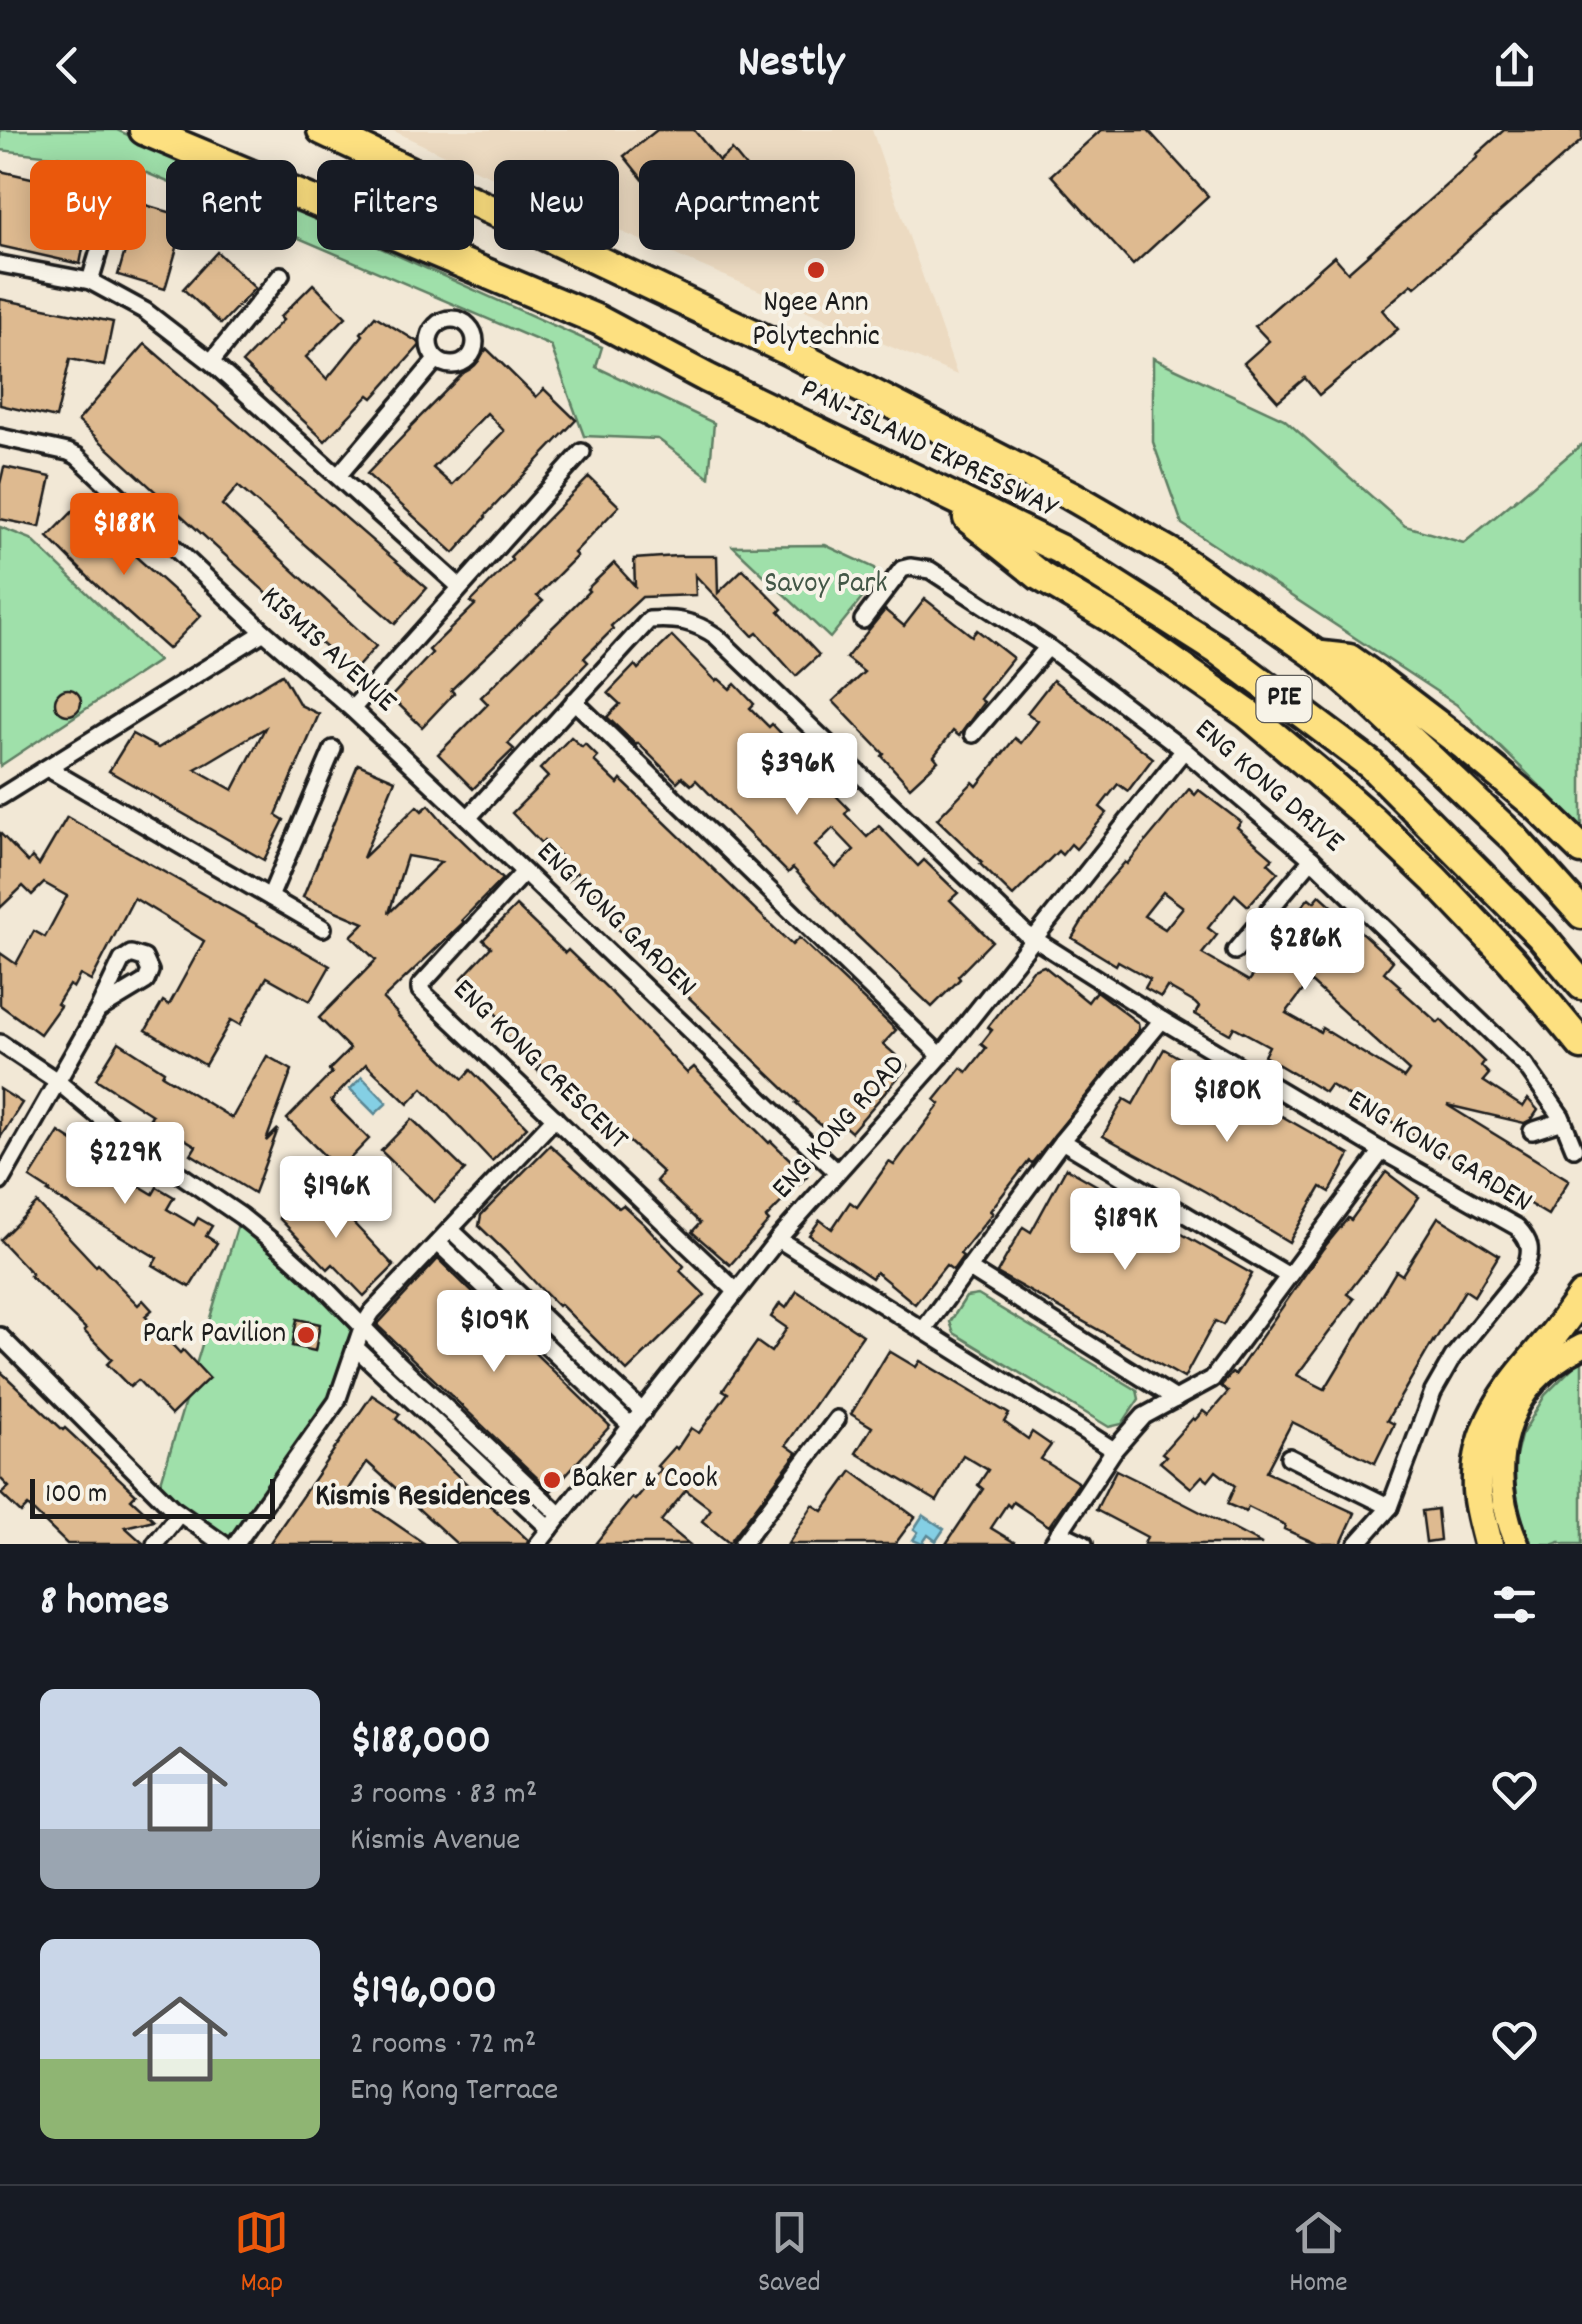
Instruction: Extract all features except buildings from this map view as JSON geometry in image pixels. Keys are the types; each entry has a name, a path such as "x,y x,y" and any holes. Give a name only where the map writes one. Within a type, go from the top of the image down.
{"highway":[{"name":"PAN-ISLAND EXPRESSWAY","path":"144,130 598,320 724,386 1059,549 1218,650 1370,764 1541,936 1582,985"},
{"name":"PAN-ISLAND EXPRESSWAY","path":"322,130 787,350 1070,495 1174,555 1318,656 1514,838 1582,914"},
{"path":"930,487 1040,576 1174,661 1248,714 1331,784 1409,855 1512,961 1582,1045"},
{"path":"1318,656 1349,659 1362,667 1466,746 1582,850"},
{"path":"1488,1544 1478,1491 1480,1456 1488,1422 1526,1365 1582,1296"}],"main road":[{"path":"1517,1544 1501,1489 1500,1458 1507,1431 1529,1388 1548,1367 1582,1346"}],"street":[{"path":"90,281 99,250"},
{"path":"0,264 90,281 146,311 211,362 460,587"},
{"path":"211,362 282,275"},
{"path":"338,476 436,360"},
{"name":"KISMIS AVENUE","path":"0,437 78,456 468,818"},
{"path":"352,709 582,452"},
{"name":"ENG KONG DRIVE","path":"863,620 902,570 910,567 930,570 1048,646 1184,750 1312,859 1525,1065 1562,1118 1574,1148"},
{"name":"ENG KONG GARDEN","path":"837,1172 468,818 650,620 670,618 696,623 716,636 1034,940 1382,1151 1517,1227 1528,1239 1532,1254 1525,1268 1453,1356 1432,1392 1390,1507"},
{"path":"0,797 264,632"},
{"path":"973,734 1048,646"},
{"path":"574,702 940,1056"},
{"path":"270,897 333,750"},
{"name":"ENG KONG ROAD","path":"538,1544 736,1291 940,1056 1184,750"},
{"path":"47,768 324,928"},
{"path":"1235,951 1312,859"},
{"name":"ENG KONG CRESCENT","path":"524,872 419,988 736,1291"},
{"path":"0,1182 98,1010"},
{"path":"924,1329 1062,1141 1162,1020"},
{"path":"0,1043 275,1244 560,1515"},
{"path":"236,1544 337,1402 362,1328 376,1307 555,1118"},
{"path":"1532,1132 1562,1118"},
{"path":"1062,1141 1287,1275"},
{"path":"1084,1544 1056,1538 1114,1450 1146,1414 1212,1380 1382,1151"},
{"path":"450,1229 642,1412"},
{"path":"778,1240 1114,1450"},
{"path":"438,1243 630,1425"},
{"path":"968,1268 1176,1399"},
{"path":"0,1336 179,1514 222,1544"},
{"path":"356,1346 550,1529"},
{"path":"742,1544 838,1419"},
{"path":"1289,1457 1390,1507 1357,1544"},
{"path":"155,1544 179,1514"}],"shaded area":[{"path":"392,130 872,130 957,375 664,250 855,250 855,160 639,160 639,239 619,231 619,160 494,160 494,178 474,169 474,160 454,160"}],"green space":[{"path":"0,130 117,130 184,160 166,160 166,181 146,173 146,160 85,160 0,150"},
{"path":"297,211 317,219 317,246 297,237"},
{"path":"327,250 385,250 602,347 596,367 714,423 709,477 658,439 584,436 551,346"},
{"path":"1153,358 1284,419 1405,526 1464,543 1582,444 1582,827 1457,705 1182,524 1153,442"},
{"path":"0,527 31,539 158,661 0,766"},
{"name":"Savoy Park","path":"825,545 875,568 877,580 830,638 733,546"},
{"path":"241,1214 362,1326 338,1396 235,1544 224,1544 158,1492"},
{"path":"978,1295 1137,1390 1139,1399 1122,1424 1109,1427 954,1333 950,1322 966,1297"},
{"path":"1582,1361 1582,1544 1531,1544 1511,1476 1521,1436 1545,1395"}],"water":[{"path":"362,1077 387,1103 375,1114 350,1089"},
{"path":"923,1515 944,1529 936,1541 928,1535 922,1544 913,1540 918,1532 914,1529"}],"place":[{"name":"Ngee Ann Polytechnic","path":"816,270"},
{"name":"Park Pavilion","path":"306,1335"},
{"name":"Baker & Cook","path":"552,1480"}],"district":[{"name":"Kismis Residences","path":"423,1498"}]}
